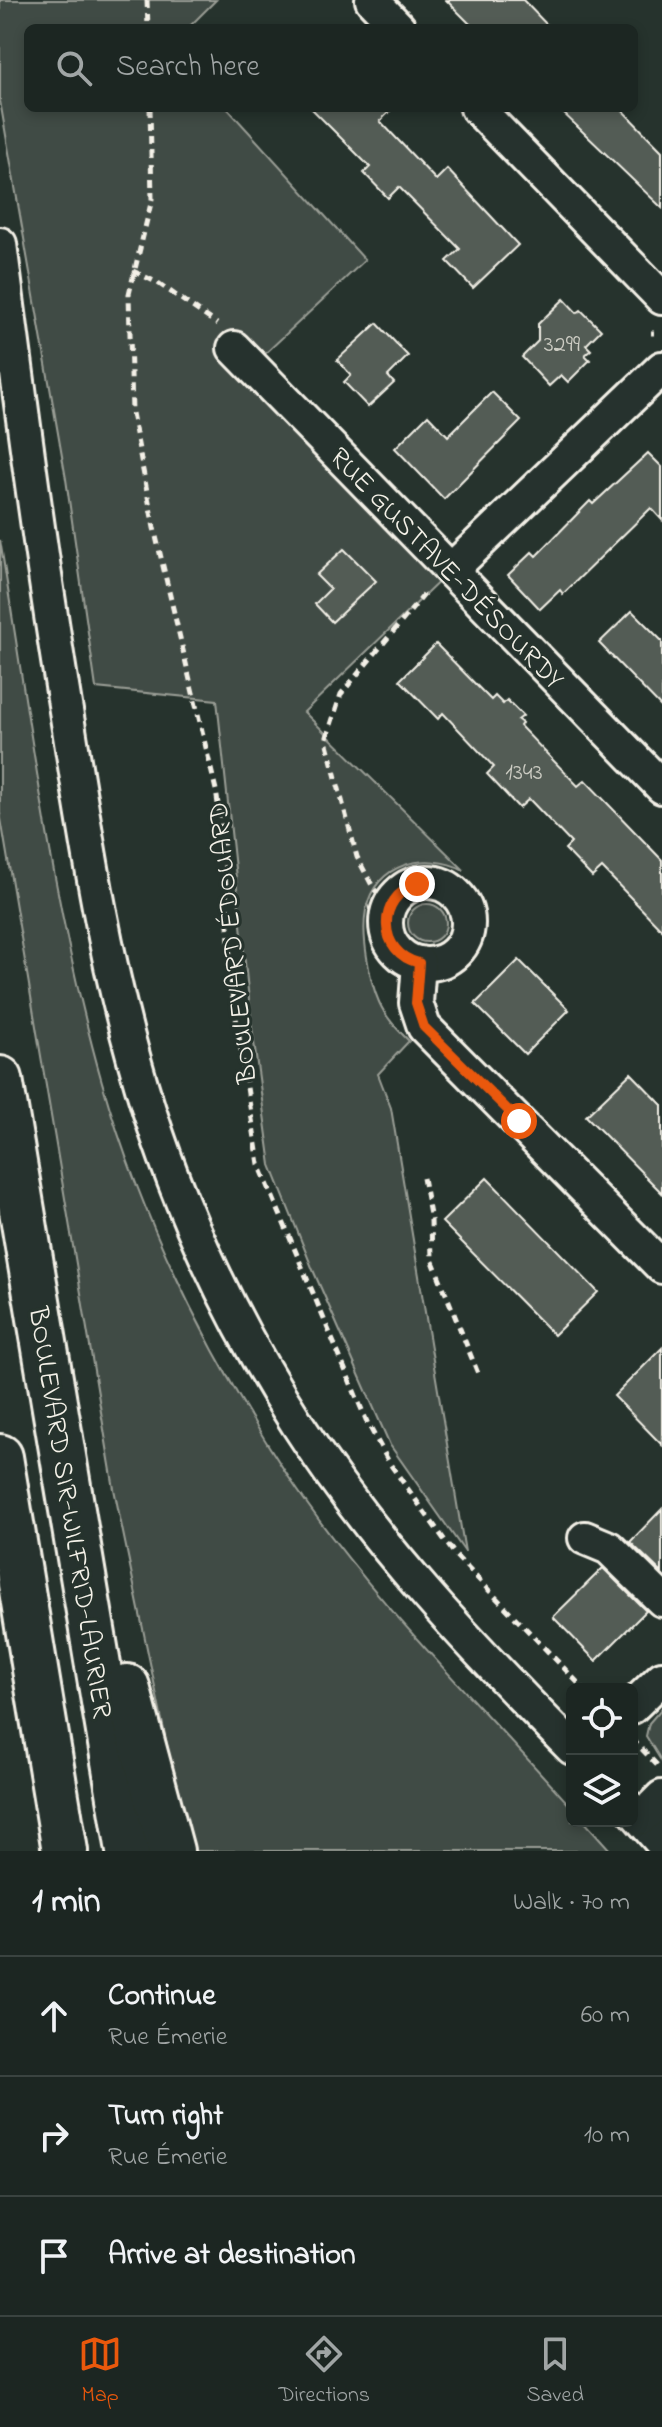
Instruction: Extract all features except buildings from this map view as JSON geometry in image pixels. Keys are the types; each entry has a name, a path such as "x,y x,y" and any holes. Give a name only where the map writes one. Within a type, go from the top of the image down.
{"highway":[{"name":"BOULEVARD SIR-WILFRID-LAURIER","path":"0,1079 129,1851"},
{"path":"61,1448 171,1851"},
{"path":"0,1457 65,1851"},
{"path":"0,1643 56,1851"}],"street":[{"path":"372,0 395,24"},
{"path":"481,112 662,298"},
{"path":"0,244 38,541 112,972 145,1098 187,1210 253,1346 328,1469 382,1543 430,1600 566,1742"},
{"name":"RUE GUSTAVE-DÉSOURDY","path":"225,336 441,579 662,787"},
{"path":"441,579 662,368"},
{"path":"0,375 38,541"},
{"path":"430,883 450,890 463,905 467,925 457,950 440,962 419,963 401,955 392,944 386,925 390,905 404,889 430,883"},
{"path":"419,963 416,1003 424,1027 662,1267"},
{"path":"585,1538 609,1548 662,1600"},
{"path":"638,1701 662,1678"},
{"path":"649,1815 662,1843"}],"path":[{"path":"147,0 148,24"},
{"name":"BOULEVARD ÉDOUARD","path":"150,112 152,199 133,271 128,346 136,438 216,790 223,839 232,992 259,1164 358,1400 390,1464 456,1556 578,1683"},
{"path":"133,271 158,283 225,336"},
{"path":"390,905 374,889 357,857 327,757 326,740 341,694 441,579"},
{"path":"423,1178 431,1220 432,1259 479,1376"},
{"path":"638,1745 662,1771"}],"shaded area":[{"path":"0,0 216,0 192,24 24,24 24,112 231,112 365,260 252,366 451,570 304,712 464,870 449,864 419,862 391,872 371,894 366,910 365,944 379,1002 388,1018 409,1041 378,1074 391,1108 465,1552 390,1445 313,1270 271,1165 252,1028 217,700 96,688 66,479 0,101"},
{"path":"0,540 56,881 84,1016 118,1134 180,1286 231,1383 319,1521 424,1647 566,1801 566,1827 589,1827 611,1851 189,1851 114,1489 0,813"},
{"path":"427,904 441,909 446,923 441,937 427,942 413,937 408,923 413,909"},
{"path":"662,1708 662,1762 646,1736 649,1723"}],"route":[{"path":"417,884 404,889 394,899 386,925 396,950 406,959 419,963 416,1003 420,1020 519,1121"}]}
